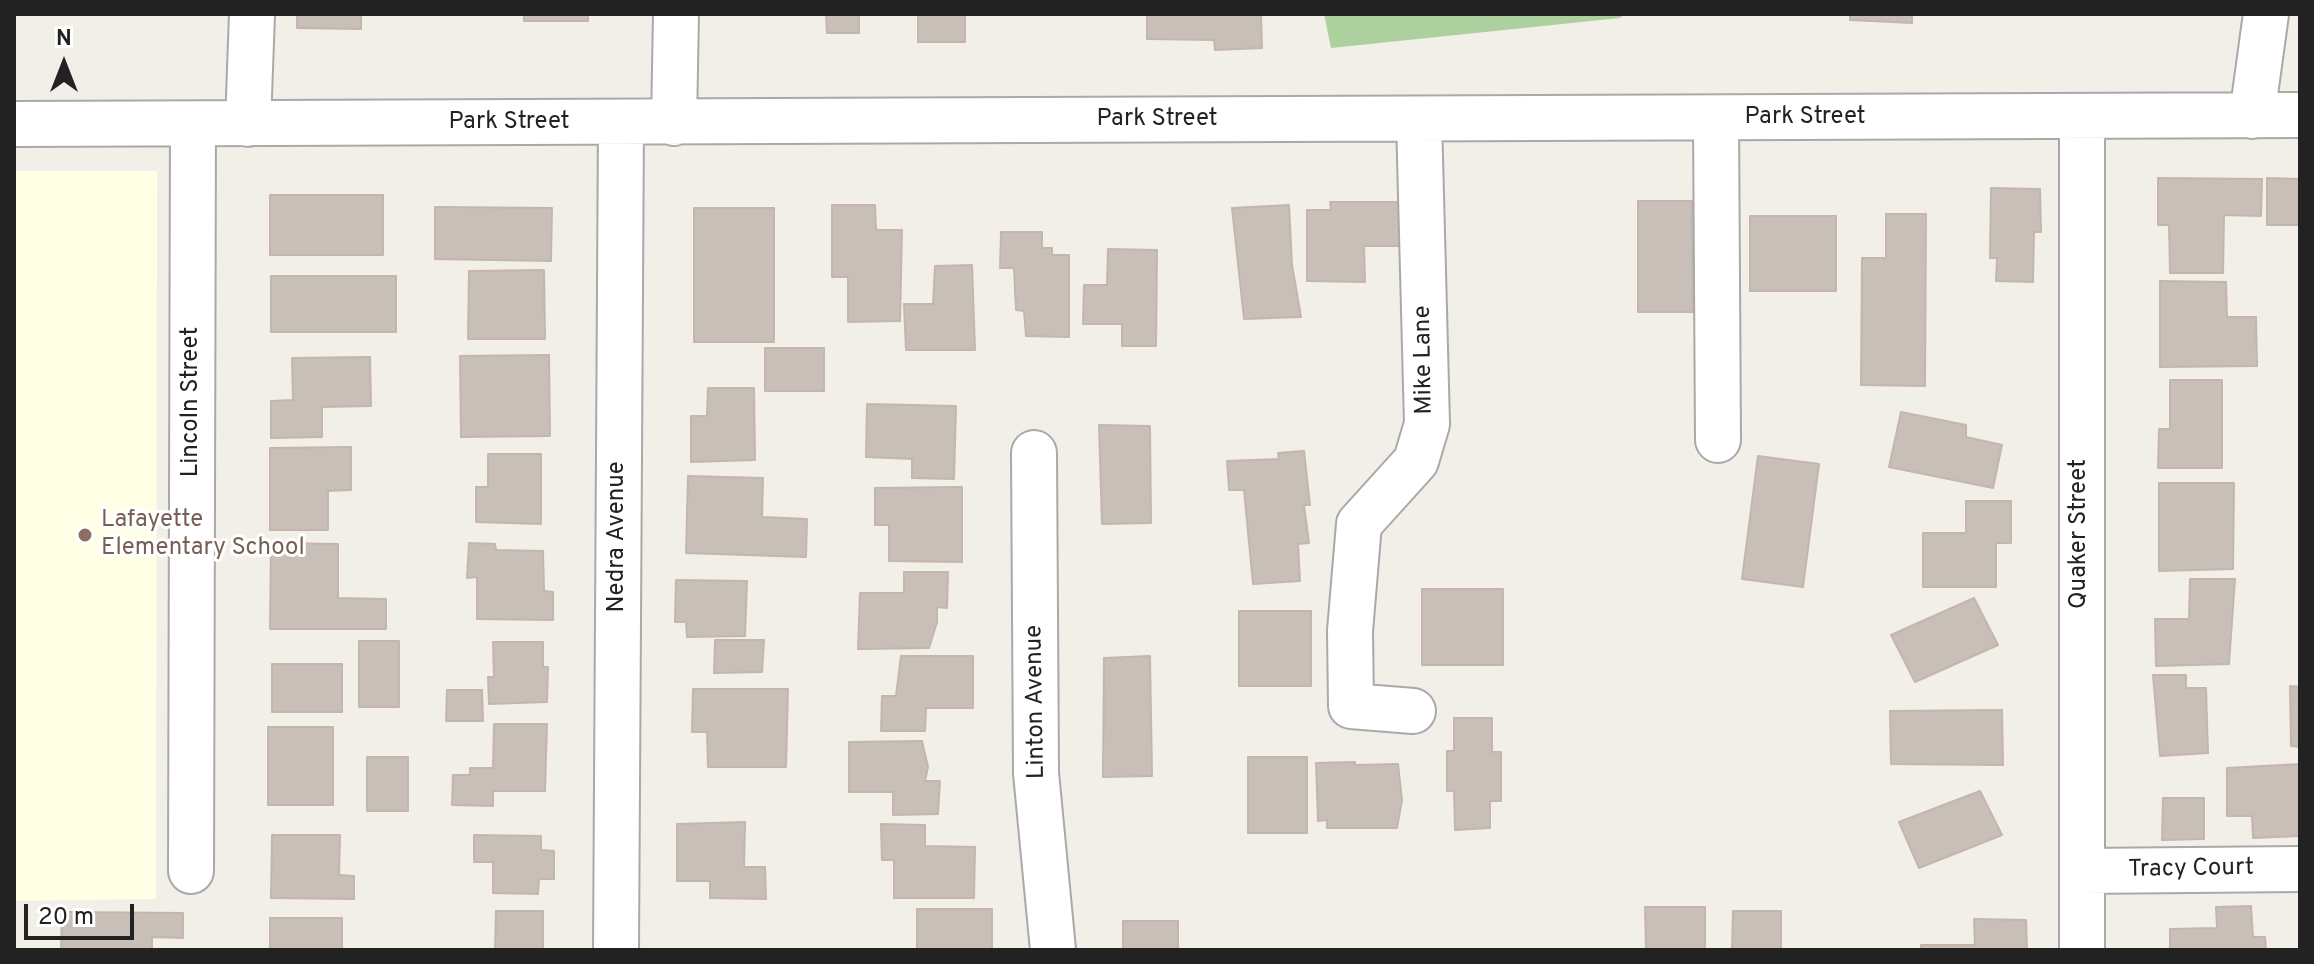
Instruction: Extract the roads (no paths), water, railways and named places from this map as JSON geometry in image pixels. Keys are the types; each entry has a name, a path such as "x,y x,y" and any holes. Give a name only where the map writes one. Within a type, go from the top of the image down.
{"street":[{"path":"248,124 252,14"},
{"path":"674,123 676,14"},
{"path":"2252,116 2266,14"},
{"name":"Park Street","path":"14,124 2082,119 2300,115"},
{"path":"1716,118 1718,440"},
{"name":"Mike Lane","path":"1413,711 1351,706 1350,631 1359,524 1416,461 1427,424 1419,119"},
{"name":"Quaker Street","path":"2082,119 2082,950"},
{"name":"Nedra Avenue","path":"616,950 621,123"},
{"name":"Lincoln Street","path":"191,871 193,124"},
{"name":"Linton Avenue","path":"1034,453 1036,773 1053,950"},
{"name":"Tracy Court","path":"2082,871 2300,869"}],"place":[{"name":"Lafayette Elementary School","path":"85,535"}]}
